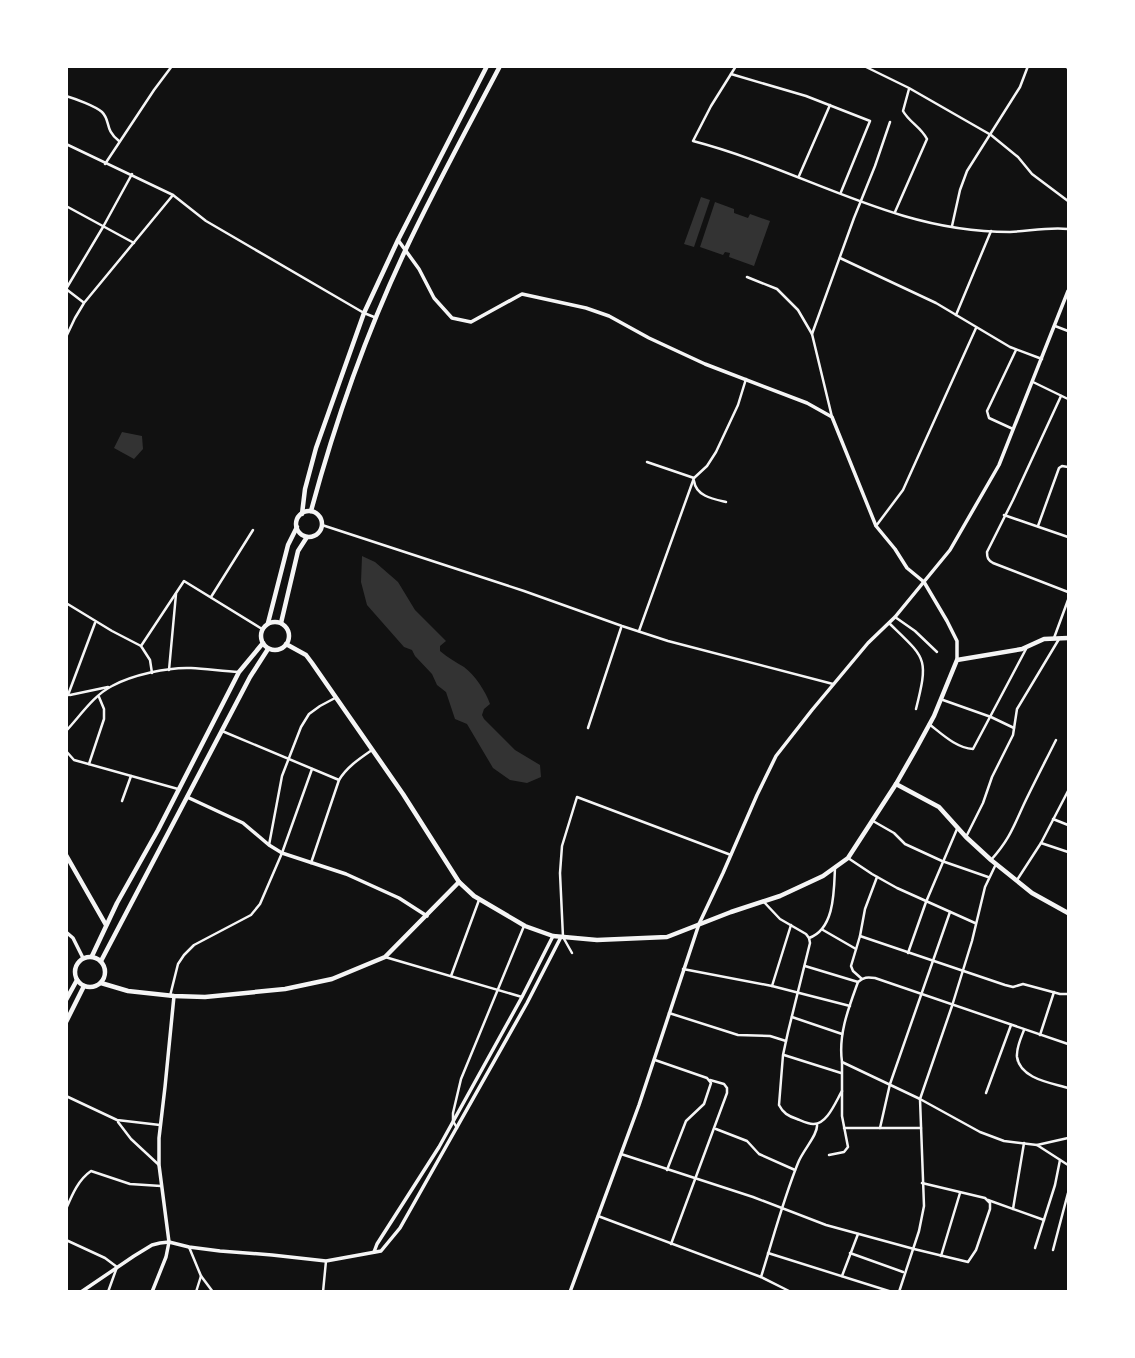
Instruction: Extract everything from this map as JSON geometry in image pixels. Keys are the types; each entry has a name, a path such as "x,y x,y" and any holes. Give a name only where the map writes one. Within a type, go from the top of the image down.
{"main road":[{"path":"302,514 305,489 316,448 364,313 398,240 487,66"},
{"path":"311,511 326,454 375,317 405,249 500,66"},
{"path":"311,511 321,518 320,531 314,536 307,537 300,533 297,519 302,514 311,511"},
{"path":"268,623 281,623 288,630 286,644 278,650 268,649 262,643 261,634 268,623 288,545 297,527"},
{"path":"281,623 298,551 307,537"},
{"path":"286,644 306,655 459,882 479,899 525,926 553,936 597,940 667,937 780,896 824,876 848,858 896,784 929,724 957,660 1022,649 1044,639 1069,639"},
{"path":"92,956 239,672 262,643"},
{"path":"101,961 221,731 268,649"},
{"path":"896,784 939,807 991,860 1040,899 1069,913"},
{"path":"66,855 106,925"},
{"path":"101,983 128,991 172,996 205,996 285,989 332,979 385,957 459,882"},
{"path":"92,956 101,961 106,972 101,983 90,988 77,981 75,968 83,958 92,956"},
{"path":"66,1000 77,981"},
{"path":"66,1022 84,986"}],"street":[{"path":"105,164 172,66"},
{"path":"736,66 693,141 722,149 903,216 991,231 1011,232 1051,227 1069,229"},
{"path":"864,66 909,88 990,135 1017,157 1032,174 1069,201"},
{"path":"952,226 967,172 1020,87 1028,66"},
{"path":"732,74 806,96 870,121 841,192"},
{"path":"895,212 927,139 903,111 909,88"},
{"path":"66,96 103,113 111,134 120,142"},
{"path":"799,177 830,105"},
{"path":"813,334 890,122"},
{"path":"66,144 173,195 206,221 375,317"},
{"path":"84,303 66,289 132,174"},
{"path":"66,337 84,303 173,195"},
{"path":"66,206 134,243"},
{"path":"956,316 991,231"},
{"path":"398,240 419,269 434,298 452,318 471,322 522,294 586,308 609,316 705,364 807,403 832,417"},
{"path":"840,258 925,298 1016,349 1042,359"},
{"path":"747,277 777,289 798,310 813,334 832,417 876,526 907,568 925,582 957,641 957,660"},
{"path":"570,1292 654,1060 699,924 776,756 868,643 895,617 950,550 999,465 1068,292"},
{"path":"1055,325 1069,331"},
{"path":"876,526 903,489 976,328"},
{"path":"1013,429 989,418 987,411 1016,349"},
{"path":"639,631 694,478 707,466 716,452 747,379"},
{"path":"1032,382 1069,399"},
{"path":"1061,396 987,552 988,560 1069,592"},
{"path":"647,462 694,478"},
{"path":"1038,526 1059,468 1069,467"},
{"path":"694,478 697,490 726,502"},
{"path":"1004,515 1069,537"},
{"path":"322,525 622,626 693,648 834,684"},
{"path":"211,597 253,530"},
{"path":"141,646 184,580 262,629"},
{"path":"169,670 176,593"},
{"path":"966,837 1009,745 1017,709 1057,638 1069,600"},
{"path":"67,604 141,646 150,660 152,673"},
{"path":"895,617 937,652"},
{"path":"67,695 96,621"},
{"path":"889,623 920,655 923,664 916,709"},
{"path":"589,728 622,626"},
{"path":"929,724 952,741 972,749 1028,646"},
{"path":"67,695 169,670 187,668 239,672"},
{"path":"66,731 98,696 111,686"},
{"path":"89,764 104,719 104,709 98,696"},
{"path":"268,845 288,758 301,727 309,714 336,698"},
{"path":"941,699 1014,728"},
{"path":"221,731 339,780"},
{"path":"991,860 1011,834 1056,740"},
{"path":"311,863 339,780 344,771 372,750"},
{"path":"66,751 74,760 178,789"},
{"path":"152,1292 169,1242 159,1165 159,1138 172,996 178,964 194,945 256,911 282,853 312,769"},
{"path":"122,800 131,776"},
{"path":"1017,880 1069,791"},
{"path":"187,796 243,822 268,845 282,853 346,874 399,898 427,916"},
{"path":"81,1292 152,1245 169,1242 189,1247 326,1261 381,1251 400,1228 562,937 562,846 577,797 731,855"},
{"path":"1053,819 1069,825"},
{"path":"873,821 894,833 905,844 990,877"},
{"path":"908,953 926,901 957,828"},
{"path":"1041,843 1069,852"},
{"path":"848,858 877,877 975,923"},
{"path":"899,1292 914,1250 924,1206 920,1099 952,1006 985,887 996,864"},
{"path":"809,938 823,930 826,923 835,867"},
{"path":"860,980 851,967 865,909 877,877"},
{"path":"451,976 479,899"},
{"path":"764,901 780,919 809,938 810,943 783,1055 779,1105 782,1112 817,1125 824,1120 842,1091"},
{"path":"880,1128 890,1084 950,912"},
{"path":"772,986 790,925"},
{"path":"457,1128 453,1121 453,1112 461,1079 525,926"},
{"path":"823,930 856,949"},
{"path":"66,932 73,938 83,958"},
{"path":"374,1252 439,1147 553,936"},
{"path":"860,936 1005,985 1023,984 1069,994"},
{"path":"562,937 572,953"},
{"path":"385,957 522,997"},
{"path":"805,965 860,980 874,978 1069,1044"},
{"path":"683,969 728,976 850,1006"},
{"path":"829,1155 847,1151 848,1142 842,1116 840,1050 850,1006 860,980"},
{"path":"1041,1035 1054,992"},
{"path":"669,1013 738,1035 770,1035 786,1041"},
{"path":"792,1017 842,1034"},
{"path":"986,1093 1011,1025"},
{"path":"1024,1030 1017,1050 1017,1060 1023,1069 1043,1081 1069,1088"},
{"path":"783,1055 841,1073"},
{"path":"654,1060 724,1084 727,1088 671,1244"},
{"path":"842,1062 992,1137 1037,1145 1069,1138"},
{"path":"667,1170 687,1121 704,1104 710,1080"},
{"path":"66,1096 117,1120 160,1125"},
{"path":"117,1120 131,1139 159,1165"},
{"path":"761,1277 795,1170 818,1129 817,1125"},
{"path":"844,1128 922,1128"},
{"path":"714,1129 747,1141 759,1154 795,1170"},
{"path":"1013,1209 1024,1143"},
{"path":"1037,1145 1069,1165"},
{"path":"621,1154 753,1197 826,1225 963,1262 971,1259 990,1209 990,1203 985,1198"},
{"path":"1035,1248 1060,1160"},
{"path":"66,1209 77,1184 91,1171 130,1184 162,1186"},
{"path":"922,1183 985,1198 1044,1220"},
{"path":"941,1256 960,1193"},
{"path":"1053,1250 1069,1193"},
{"path":"598,1216 761,1277 790,1291"},
{"path":"842,1276 859,1233"},
{"path":"66,1240 117,1267"},
{"path":"189,1247 201,1276 213,1292"},
{"path":"768,1253 892,1292"},
{"path":"850,1253 904,1273"},
{"path":"323,1292 326,1261"},
{"path":"108,1292 117,1267"},
{"path":"196,1292 201,1276"}],"shaded area":[{"path":"701,197 710,200 694,247 684,244"},
{"path":"715,202 748,218 750,214 770,221 754,266 729,257 730,253 725,252 723,255 700,247"},
{"path":"122,432 142,436 143,449 134,459 114,448"},
{"path":"362,556 375,562 398,582 415,610 446,641 440,646 440,651 468,670 486,694 490,704 484,709 484,719 515,750 540,765 541,777 527,783 510,780 493,768 467,724 455,719 446,692 437,685 432,674 412,650 404,647 367,605 361,582"}]}
